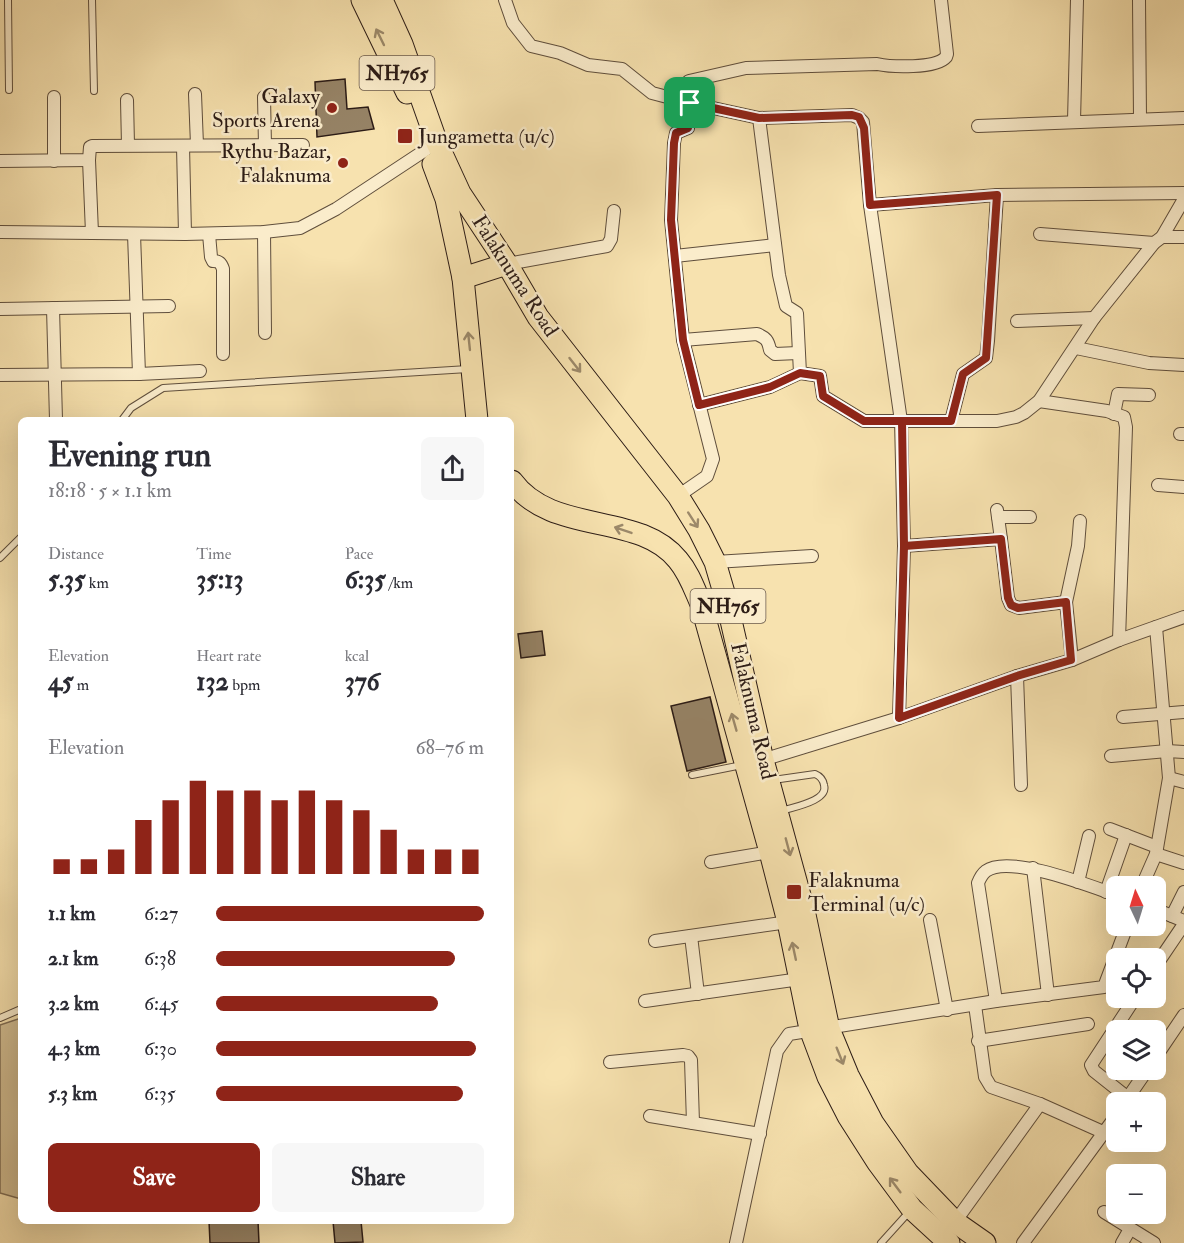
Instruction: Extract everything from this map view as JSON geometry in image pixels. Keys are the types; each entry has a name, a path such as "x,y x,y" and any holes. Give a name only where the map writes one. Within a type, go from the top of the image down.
{"highway":[{"name":"Falaknuma Road","path":"362,0 407,93 446,199 463,278 477,417"},
{"name":"Falaknuma Road","path":"382,0 402,44 437,143 460,194 507,264 538,317 678,496 715,562 738,646 754,762 770,852 800,979 820,1029 873,1123 886,1157 912,1209 949,1243"},
{"path":"463,278 507,264"},
{"name":"Falaknuma Road","path":"514,484 520,492 539,506 568,517 617,527 655,541 676,557 689,576 701,604 754,762 769,781 778,812 804,910 820,1029"},
{"name":"Falaknuma Road","path":"886,1157 908,1173 955,1222 985,1243"}],"street":[{"path":"505,0 513,22 531,46 560,52 588,65 622,69 652,93 759,118 852,115 859,117 864,128 870,205 902,421 904,546 899,718"},
{"path":"678,496 707,476 713,459 683,340 671,220 674,143 676,133 688,128 689,81 746,68 877,64 892,67 943,61 947,54 940,0"},
{"path":"1074,121 1077,0"},
{"path":"1139,0 1140,118"},
{"path":"195,94 197,145"},
{"path":"54,97 54,161"},
{"path":"264,97 265,146"},
{"path":"127,100 128,145"},
{"path":"759,118 775,245 786,306 796,313 800,373"},
{"path":"978,126 1184,118"},
{"path":"92,233 89,160 92,146 303,146"},
{"path":"183,146 185,234"},
{"path":"0,232 209,234 300,228 336,209 428,149"},
{"path":"0,161 89,160"},
{"path":"870,205 997,195 1184,193"},
{"path":"951,421 963,374 986,358 997,195"},
{"path":"699,405 770,387 800,373 820,376 823,396 864,421 997,421 1016,417 1039,401 1094,318 1158,240 1184,199"},
{"path":"507,264 607,246 611,239 614,211"},
{"path":"264,232 266,333"},
{"path":"134,234 139,374"},
{"path":"209,234 210,257 213,261 222,264 224,269 223,354"},
{"path":"1040,234 1158,240 1184,237"},
{"path":"675,256 775,245"},
{"path":"0,309 169,306"},
{"path":"53,308 56,417"},
{"path":"1017,321 1094,318"},
{"path":"683,340 757,334 769,342 770,350 775,354 798,353"},
{"path":"1076,348 1149,363 1184,365"},
{"path":"0,375 200,371"},
{"path":"1114,414 1118,394 1149,395"},
{"path":"1039,401 1124,417 1126,427 1119,640"},
{"path":"1158,485 1184,487"},
{"path":"1030,518 998,513 1008,598 1011,605 1018,608 1066,602"},
{"path":"1071,660 1066,602 1078,546 1080,521"},
{"path":"904,546 1001,539"},
{"path":"715,562 812,556"},
{"path":"754,762 899,718 1017,676 1071,660 1184,617"},
{"path":"1146,876 1157,850 1169,778 1156,627"},
{"path":"1017,676 1021,784"},
{"path":"1123,717 1184,712"},
{"path":"1111,756 1167,751 1184,753"},
{"path":"1169,778 1184,782"},
{"path":"1110,829 1184,863"},
{"path":"1115,876 1126,835"},
{"path":"1078,882 1089,836"},
{"path":"711,862 770,852"},
{"path":"996,1001 978,883 987,870 995,867 1033,868 1106,891"},
{"path":"1033,868 1048,995"},
{"path":"1165,948 1180,920 1184,892"},
{"path":"1166,914 1180,920"},
{"path":"930,920 947,1010"},
{"path":"655,941 788,922"},
{"path":"691,936 698,994"},
{"path":"736,1243 777,1051 789,1034 996,1001 1104,987 1123,936"},
{"path":"645,1001 800,979"},
{"path":"975,1005 978,1041 985,1077 991,1086 1040,1104 1105,1133 1023,1243"},
{"path":"1117,1092 1094,1071 1091,1065 1128,1008"},
{"path":"1166,1042 1184,1016"},
{"path":"978,1041 1088,1024"},
{"path":"610,1062 688,1056 691,1060 693,1123"},
{"path":"955,1222 1040,1104"},
{"path":"650,1116 760,1134"},
{"path":"1104,1212 1154,1243"},
{"path":"1122,1243 1131,1229"}],"lane":[{"path":"8,0 9,90"},
{"path":"92,0 94,91"},
{"path":"124,417 131,408 163,388 472,369"},
{"path":"0,558 18,540"},
{"path":"692,775 754,762"},
{"path":"769,781 815,774 820,776 825,787 824,793 819,798 778,812"},
{"path":"0,1018 18,1010"},
{"path":"881,1243 912,1209"}],"shaded area":[{"path":"18,1019 18,1198 0,1193 0,1025"}],"building":[{"name":"Galaxy Sports Arena","path":"345,79 347,109 368,107 374,129 317,137 315,82"},
{"path":"542,631 545,655 521,658 518,634"},
{"path":"710,697 726,762 687,771 671,706"},
{"path":"209,1224 258,1224 259,1243 210,1243"},
{"path":"333,1224 361,1224 363,1242 335,1243"}],"place":[{"name":"Galaxy Sports Arena","path":"332,108"},
{"name":"Jungametta (u/c)","path":"405,136"},
{"name":"Rythu Bazar, Falaknuma","path":"343,163"},
{"name":"Falaknuma Terminal (u/c)","path":"794,892"}],"route":[{"path":"690,103 688,128 676,133 674,143 671,220 683,340 699,405 770,387 800,373 814,374 820,376 823,396 864,421 902,421 904,546 1001,539 1008,598 1011,605 1018,608 1066,602 1071,660 1017,676 899,718 904,546 903,484 902,421 951,421 963,374 986,358 997,195 870,205 864,128 859,117 852,115 759,118 690,103"}]}
